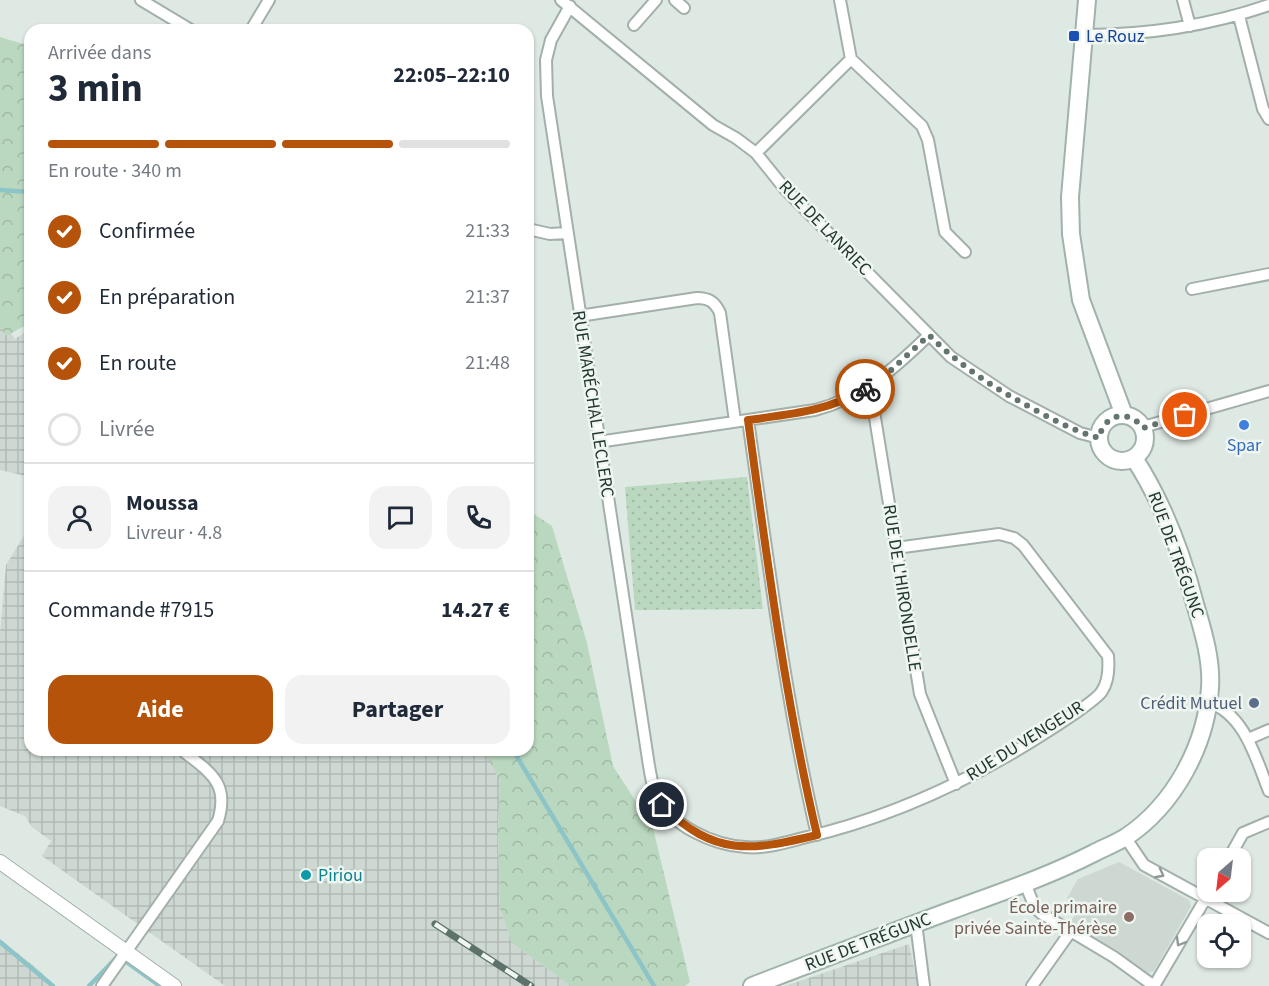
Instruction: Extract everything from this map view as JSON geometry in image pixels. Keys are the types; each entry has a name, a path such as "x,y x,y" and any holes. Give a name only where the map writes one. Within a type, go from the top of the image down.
{"main road":[{"path":"1086,0 1070,196 1071,234 1081,300 1124,415"},
{"path":"1124,415 1138,421 1143,428 1145,441 1140,454 1134,458 1114,460 1103,451 1099,438 1104,424 1110,419 1124,415"},
{"name":"RUE DE TRÉGUNC","path":"752,986 1072,864 1125,837 1157,811 1178,785 1196,747 1208,702 1210,686 1205,638 1189,581 1153,488 1134,458"}],"street":[{"path":"141,0 181,24"},
{"path":"255,24 269,0"},
{"path":"634,25 656,0"},
{"path":"675,0 684,8"},
{"path":"840,0 851,59 922,126 928,140 945,232 966,252"},
{"path":"1183,0 1190,26"},
{"name":"RUE DE LANRIEC","path":"565,3 713,125 756,153 785,189 951,357 1009,396 1080,433 1099,438"},
{"name":"RUE MARÉCHAL LECLERC","path":"565,3 546,60 547,96 649,766 652,784 662,805"},
{"path":"1084,35 1107,35 1190,26 1239,16 1269,6"},
{"path":"1239,16 1263,109 1269,119"},
{"path":"756,153 851,59"},
{"path":"534,230 550,234 567,233"},
{"path":"1192,289 1269,274"},
{"path":"579,316 697,298 707,298 714,302 720,313 735,421"},
{"path":"598,442 832,406 870,387 929,335"},
{"name":"RUE DE L'HIRONDELLE","path":"870,387 920,694 956,784"},
{"path":"1143,428 1269,391"},
{"path":"748,420 777,622 803,774 817,835"},
{"name":"RUE DU VENGEUR","path":"662,805 678,821 727,845 764,847 817,835 876,817 956,784 1041,735 1102,693 1109,671 1108,656 1023,545 1014,538 999,534 896,548"},
{"path":"1208,702 1225,709 1248,739 1269,791"},
{"path":"1248,739 1269,730"},
{"path":"102,986 212,831 221,810 220,787 217,780 190,756"},
{"path":"1235,848 1243,833 1269,822"},
{"path":"1125,837 1144,866 1197,890"},
{"path":"0,862 174,986"},
{"path":"1025,883 1035,908 1041,914 1114,957 1154,986 1204,902"},
{"path":"1219,902 1269,933"},
{"path":"916,923 924,986"},
{"path":"1032,986 1071,931"}],"shaded area":[{"path":"0,318 15,339 24,333 24,476 0,470"},
{"path":"24,536 24,756 486,756 500,780 498,832 500,909 512,943 571,986 225,986 42,856 51,841 32,827 25,816 0,806 0,633 6,565"},
{"name":"École primaire privée Sainte-Thérèse","path":"1119,862 1189,900 1191,906 1154,971 1148,973 1117,950 1069,924 1081,906 1067,898 1078,879"},
{"path":"0,939 40,971 54,986 0,986"},
{"path":"909,944 918,986 785,986"}],"green space":[{"path":"0,37 24,44 24,326 6,336 0,327"},
{"path":"747,477 763,609 635,610 625,487"},
{"path":"534,514 552,526 587,643 613,766 653,828 690,982 685,986 571,986 512,943 500,909 498,832 500,780 486,756 534,756"}],"waterway":[{"path":"0,190 24,192"},
{"path":"517,756 654,986"},
{"path":"0,942 53,986"},
{"path":"89,986 118,956 160,986"}],"railway":[{"path":"435,924 531,986"}],"way so far":[{"path":"865,389 888,373 929,335 951,357 975,375 1009,396 1080,433 1099,438 1104,424 1117,416 1132,417 1143,428 1185,415"}],"place":[{"name":"Le Rouz","path":"1074,36"},
{"name":"Spar","path":"1244,425"},
{"name":"Crédit Mutuel","path":"1254,703"},
{"name":"Piriou","path":"306,875"},
{"name":"École primaire privée Sainte-Thérèse","path":"1129,917"}],"route":[{"path":"662,805 678,821 708,838 727,845 764,847 817,835 803,774 777,622 748,420 832,406 865,389"}]}
